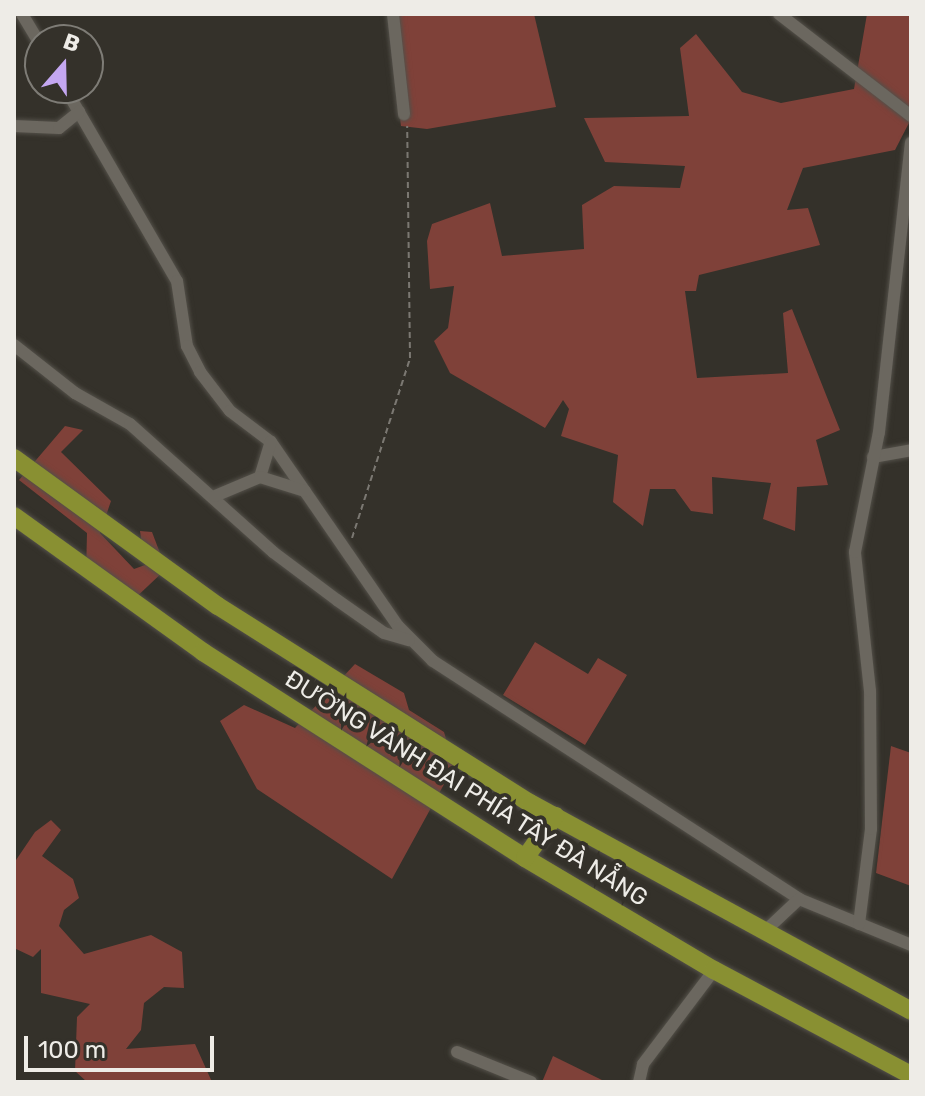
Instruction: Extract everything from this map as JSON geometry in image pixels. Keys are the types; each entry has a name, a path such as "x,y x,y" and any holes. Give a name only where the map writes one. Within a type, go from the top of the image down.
{"main road":[{"name":"ĐƯỜNG VÀNH ĐAI PHÍA TÂY ĐÀ NẴNG","path":"14,458 218,606 555,816 911,1011"},
{"name":"ĐƯỜNG VÀNH ĐAI PHÍA TÂY ĐÀ NẴNG","path":"14,516 203,652 525,858 714,970 911,1075"},
{"path":"525,858 555,816"}],"street":[{"path":"393,14 404,114"},
{"path":"779,14 911,116"},
{"path":"74,104 177,281 187,346 200,372 230,411 271,442 413,641 433,661 799,899 911,945"},
{"path":"14,126 59,128 79,112"},
{"path":"859,924 871,829 870,722 855,552 873,457 911,143"},
{"path":"14,345 75,393 130,424 215,496 273,552 337,600 384,633 413,641"},
{"path":"260,477 271,442"},
{"path":"873,457 911,450"},
{"path":"215,496 260,477 305,491"},
{"path":"765,931 799,899"},
{"path":"639,1082 643,1064 714,970"},
{"path":"457,1052 531,1082"}],"path":[{"path":"348,550 410,358 411,138 404,114"}],"shaded area":[{"path":"388,14 534,14 556,107 427,129 401,126"},
{"path":"867,14 911,14 911,119 895,150 803,168 787,210 808,208 820,245 699,275 696,291 685,291 697,378 788,373 783,313 792,309 840,430 816,440 828,485 797,487 795,531 763,519 771,483 712,477 713,514 691,511 675,489 650,489 643,526 613,502 618,455 561,436 569,409 563,400 545,428 450,373 434,341 448,328 454,286 430,289 427,241 432,224 490,203 502,256 584,249 582,205 614,186 680,188 685,166 605,162 584,118 689,116 680,48 696,34 742,92 781,103 854,89"},
{"path":"65,426 83,430 61,452 111,501 100,533 134,569 145,565 140,531 152,532 166,569 130,603 86,572 87,533 19,480"},
{"path":"535,642 588,674 598,658 627,675 585,745 503,695"},
{"path":"355,664 404,693 409,710 444,732 454,766 392,879 257,789 220,721 244,705 295,728"},
{"path":"891,746 911,753 911,886 876,873"},
{"path":"51,820 61,830 42,856 73,879 79,898 64,910 59,926 84,954 151,935 182,952 184,988 164,987 144,1003 141,1030 126,1049 195,1044 212,1082 87,1082 75,1071 77,1017 90,1004 41,993 41,949 33,957 14,948 14,863 35,832"},
{"path":"553,1056 606,1082 542,1082"}]}
